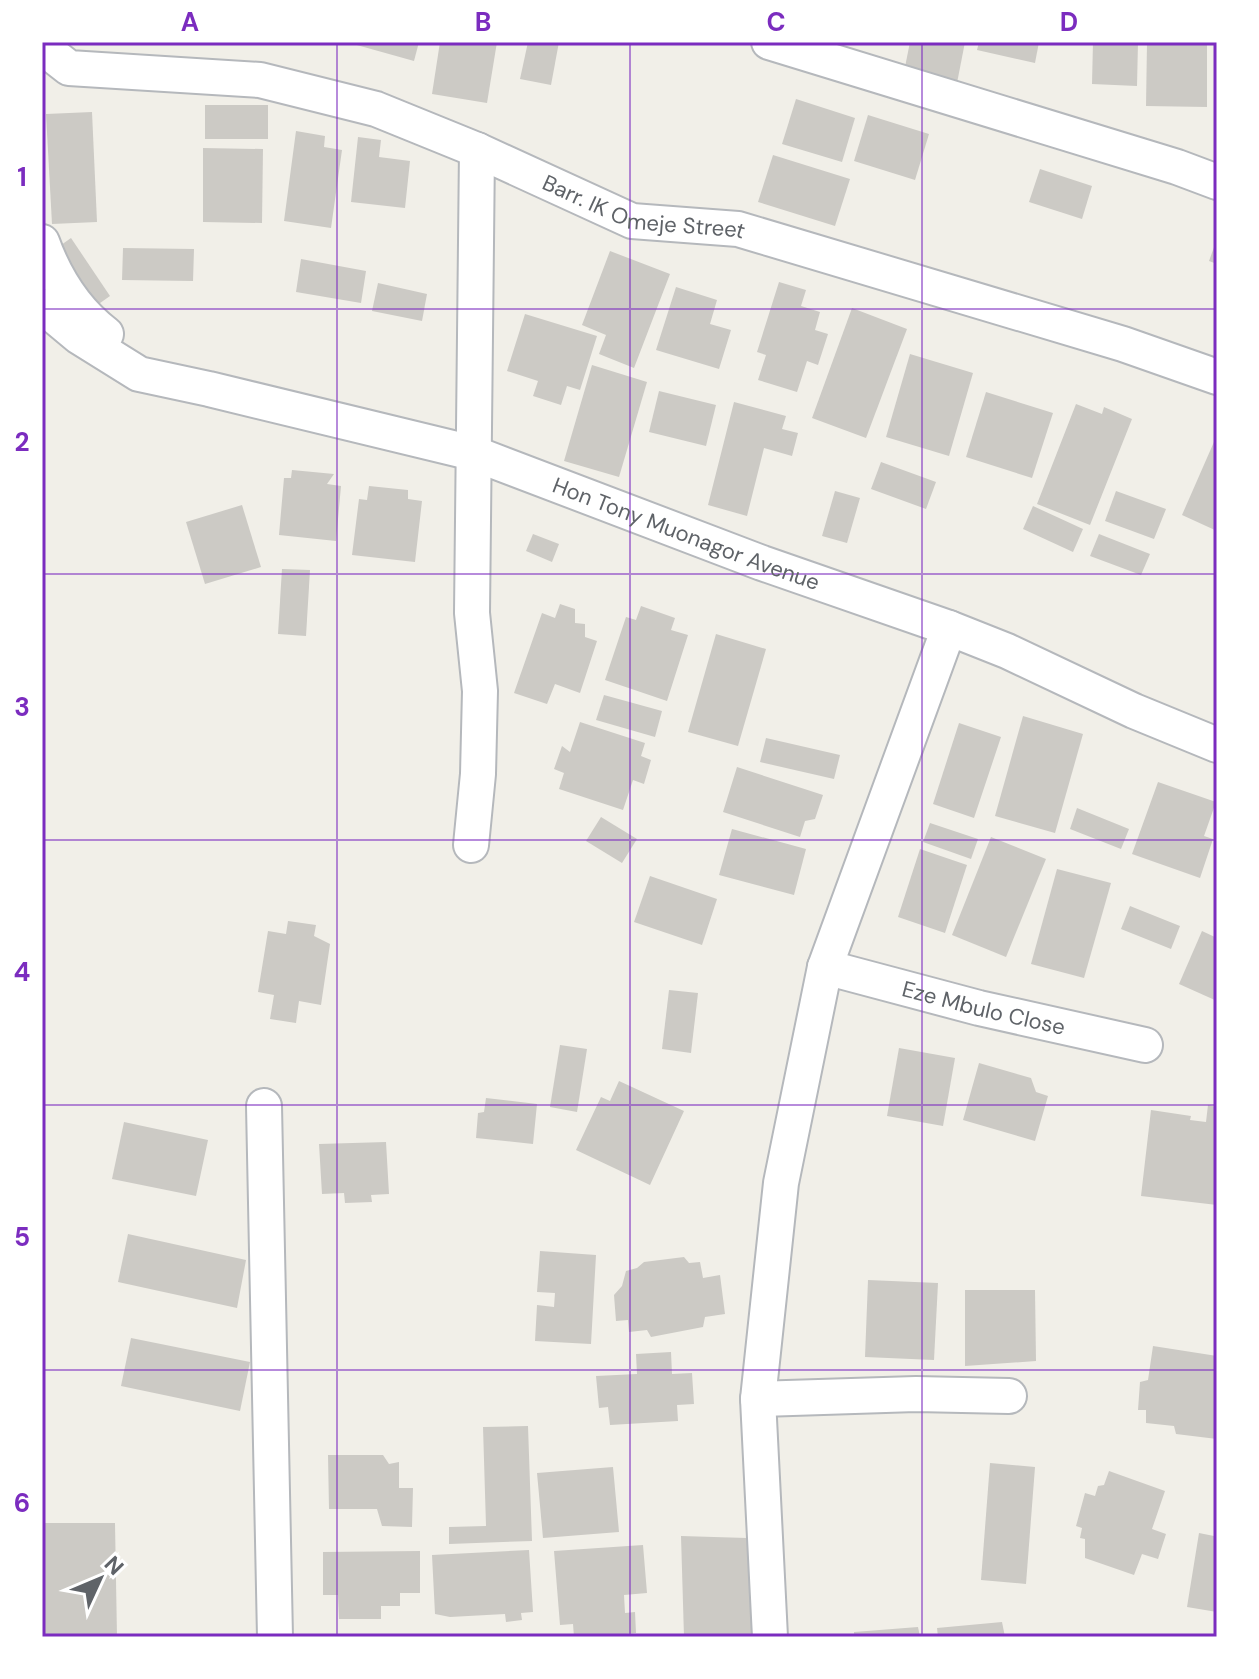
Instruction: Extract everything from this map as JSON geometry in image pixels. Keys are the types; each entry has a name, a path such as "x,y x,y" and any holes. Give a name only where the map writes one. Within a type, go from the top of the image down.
{"street":[{"path":"769,42 1162,162 1217,182"},
{"name":"Barr. IK Omeje Street","path":"50,54 260,80 376,109 477,150 632,221 738,229 1123,344 1217,377"},
{"path":"471,845 478,774 480,691 472,613 477,150"},
{"path":"42,242 49,262 70,297 89,320 109,336 139,374"},
{"name":"Hon Tony Muonagor Avenue","path":"42,306 78,336 139,374 473,453 762,563 949,628 1217,745"},
{"path":"770,1637 758,1399 781,1183 825,967 949,628"},
{"name":"Eze Mbulo Close","path":"825,967 979,1008 1145,1045"},
{"path":"264,1106 275,1637"},
{"path":"758,1399 916,1394 1009,1396"}],"building":[{"path":"346,42 419,42 414,61"},
{"path":"440,42 497,42 487,103 432,94"},
{"path":"528,42 559,42 551,85 520,79"},
{"path":"910,42 965,42 957,83 904,72"},
{"path":"979,42 1039,42 1035,63 977,50"},
{"path":"1093,42 1138,42 1137,86 1092,84"},
{"path":"1147,42 1207,42 1207,107 1146,106"},
{"path":"796,99 855,118 842,162 782,144"},
{"path":"205,105 268,105 268,139 205,139"},
{"path":"92,112 97,222 52,224 46,114"},
{"path":"868,115 929,134 915,180 854,161"},
{"path":"296,131 325,136 324,147 342,150 331,228 284,221"},
{"path":"358,137 381,140 379,157 410,161 405,208 351,202"},
{"path":"203,148 263,149 262,223 203,222"},
{"path":"773,155 850,179 835,226 758,202"},
{"path":"1040,169 1092,186 1082,219 1029,202"},
{"path":"71,238 110,296 93,308 54,250"},
{"path":"1217,239 1217,264 1209,261"},
{"path":"123,248 194,249 193,281 122,280"},
{"path":"610,251 670,274 634,368 599,354 606,335 582,325"},
{"path":"301,259 366,271 361,303 296,292"},
{"path":"779,282 806,290 801,306 820,312 815,330 828,334 818,365 807,361 797,392 758,380 766,355 757,352"},
{"path":"378,283 427,294 422,321 372,311"},
{"path":"676,287 717,300 710,324 731,330 719,369 656,350"},
{"path":"852,308 907,329 866,438 812,418"},
{"path":"525,314 597,336 580,390 567,386 561,405 533,396 538,381 507,371"},
{"path":"910,354 973,373 949,456 886,437"},
{"path":"592,365 647,382 619,477 564,461"},
{"path":"659,391 716,405 706,446 649,432"},
{"path":"986,392 1053,413 1032,478 966,457"},
{"path":"734,402 786,416 782,429 798,433 792,456 764,448 747,516 708,505"},
{"path":"1076,404 1102,414 1104,407 1132,419 1090,525 1037,504"},
{"path":"1217,435 1217,531 1182,515"},
{"path":"881,462 936,482 926,509 871,489"},
{"path":"292,470 334,474 327,484 341,486 336,541 279,535 284,478 291,478"},
{"path":"369,486 408,490 408,499 422,501 415,562 352,555 359,499 367,500"},
{"path":"835,491 860,498 847,543 822,536"},
{"path":"1116,491 1166,509 1154,539 1105,521"},
{"path":"242,505 261,567 205,584 186,522"},
{"path":"1033,506 1083,529 1073,552 1023,529"},
{"path":"533,534 559,544 552,562 526,551"},
{"path":"1099,534 1150,554 1141,575 1090,556"},
{"path":"282,569 310,570 306,636 278,634"},
{"path":"560,604 575,609 575,623 585,624 585,637 597,641 580,693 555,684 547,704 514,693 542,613 555,618"},
{"path":"641,606 675,618 671,630 688,635 667,701 605,680 626,617 636,620"},
{"path":"716,634 766,649 738,746 688,732"},
{"path":"604,695 662,711 655,737 596,720"},
{"path":"1023,716 1083,734 1055,833 995,816"},
{"path":"580,722 645,743 641,756 651,760 644,784 633,780 623,810 559,789 564,773 554,769 562,746 570,752"},
{"path":"959,723 1001,737 974,818 933,804"},
{"path":"766,738 840,755 834,779 760,762"},
{"path":"737,767 823,795 815,819 805,821 800,837 723,812"},
{"path":"1158,782 1216,802 1204,836 1213,839 1200,878 1132,854"},
{"path":"1077,808 1129,829 1121,849 1070,829"},
{"path":"601,817 637,839 622,863 586,841"},
{"path":"930,823 978,839 971,859 923,842"},
{"path":"732,829 806,849 794,895 719,875"},
{"path":"991,837 1046,859 1006,957 952,935"},
{"path":"920,849 967,865 945,933 898,917"},
{"path":"1057,869 1111,883 1084,978 1031,964"},
{"path":"650,876 717,899 702,945 634,922"},
{"path":"1130,906 1180,926 1171,949 1121,929"},
{"path":"288,921 316,925 314,936 330,944 321,1005 299,1001 296,1023 270,1019 274,995 258,992 268,931 286,934"},
{"path":"1202,931 1217,938 1217,1001 1179,984"},
{"path":"669,990 698,993 691,1053 662,1049"},
{"path":"560,1045 587,1049 577,1112 550,1107"},
{"path":"899,1048 955,1058 943,1126 887,1116"},
{"path":"979,1063 1031,1078 1036,1092 1048,1096 1035,1141 963,1120"},
{"path":"619,1081 684,1111 650,1185 576,1150 601,1097 610,1101"},
{"path":"486,1098 537,1104 533,1144 476,1138 478,1113 484,1112"},
{"path":"1208,1105 1217,1107 1217,1205 1141,1196 1151,1110 1191,1116 1190,1120 1206,1122"},
{"path":"124,1122 208,1140 196,1196 112,1179"},
{"path":"386,1142 389,1194 371,1195 372,1202 345,1203 344,1193 322,1194 319,1144"},
{"path":"128,1234 246,1260 237,1308 118,1282"},
{"path":"540,1251 596,1255 591,1344 535,1341 537,1305 554,1307 555,1293 537,1292"},
{"path":"684,1257 689,1263 700,1262 703,1278 720,1275 725,1314 705,1317 703,1327 651,1337 647,1330 629,1332 628,1320 616,1321 614,1295 622,1286 626,1271 644,1262"},
{"path":"868,1280 938,1283 934,1360 865,1357"},
{"path":"965,1290 1035,1290 1036,1361 965,1366"},
{"path":"131,1338 250,1362 240,1411 121,1386"},
{"path":"1153,1346 1217,1356 1217,1439 1176,1434 1174,1426 1146,1423 1146,1410 1138,1410 1140,1382 1148,1380"},
{"path":"671,1352 672,1374 692,1373 694,1404 677,1405 678,1421 610,1425 608,1407 599,1408 596,1376 637,1374 636,1354"},
{"path":"528,1426 532,1541 449,1544 449,1527 486,1526 483,1427"},
{"path":"328,1455 383,1455 389,1464 399,1462 399,1488 413,1488 412,1527 382,1526 377,1509 329,1509"},
{"path":"990,1463 1035,1467 1026,1584 981,1580"},
{"path":"613,1467 619,1532 543,1538 537,1473"},
{"path":"1109,1471 1165,1491 1152,1529 1166,1534 1158,1559 1142,1554 1134,1575 1085,1558 1085,1539 1080,1538 1082,1528 1076,1526 1085,1493 1095,1496 1098,1486 1104,1485"},
{"path":"42,1523 115,1523 117,1637 42,1637"},
{"path":"1215,1530 1217,1612 1187,1607 1199,1533 1214,1536"},
{"path":"681,1536 747,1538 752,1637 684,1637"},
{"path":"643,1545 647,1593 624,1595 625,1613 635,1612 636,1633 574,1637 573,1624 560,1625 554,1551"},
{"path":"529,1550 533,1612 521,1613 522,1620 506,1622 505,1614 450,1617 435,1614 432,1555"},
{"path":"420,1551 420,1593 400,1593 400,1606 381,1606 381,1619 339,1619 338,1595 323,1595 323,1552"},
{"path":"1002,1622 1005,1637 938,1637 937,1628"},
{"path":"918,1627 920,1637 854,1637 854,1632"}]}
